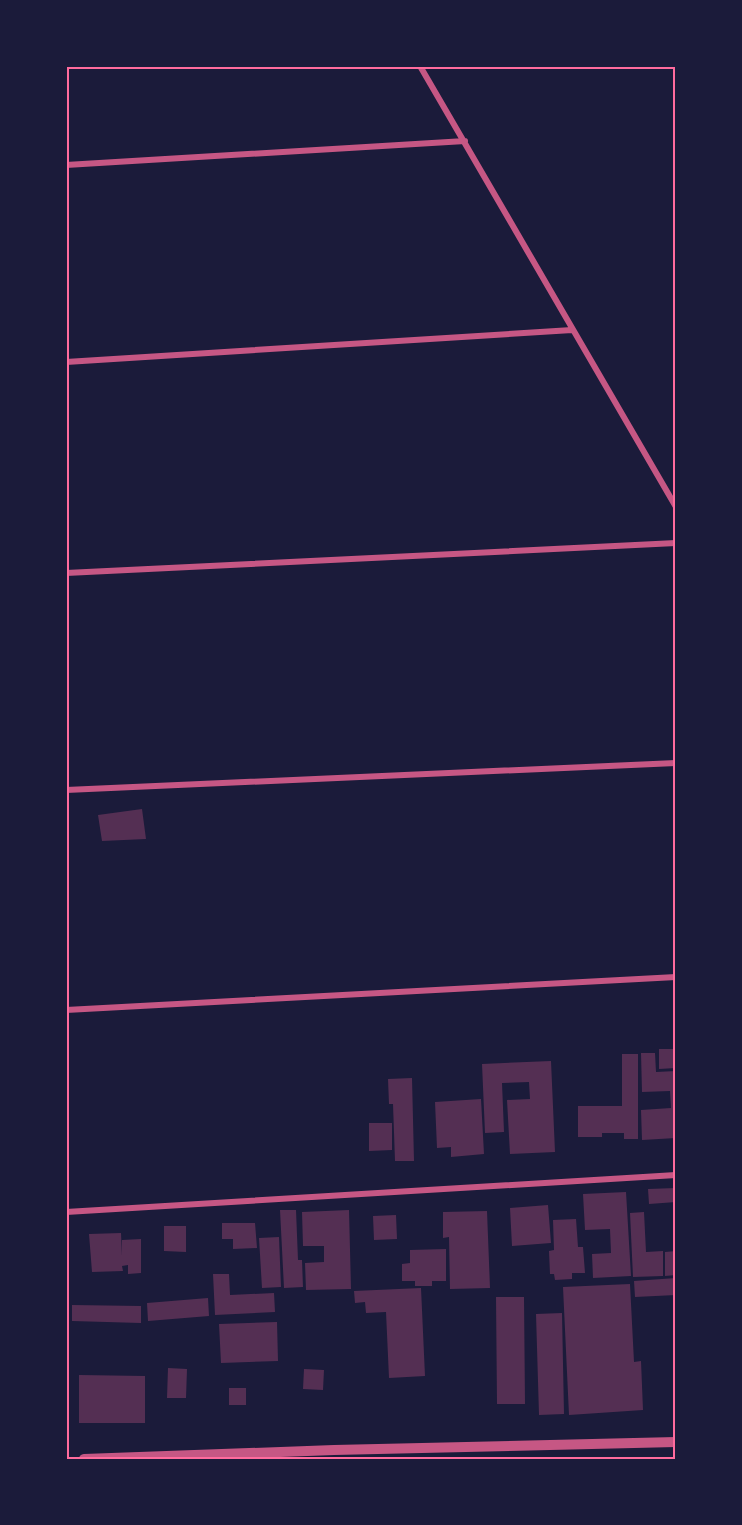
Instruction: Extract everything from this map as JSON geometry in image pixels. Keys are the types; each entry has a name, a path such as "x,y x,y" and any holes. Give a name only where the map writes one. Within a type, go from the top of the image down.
{"street":[{"path":"420,66 676,507"},
{"path":"66,165 465,141"},
{"path":"66,362 572,330"},
{"path":"66,573 676,543"},
{"path":"66,790 676,763"},
{"path":"66,1010 676,977"},
{"path":"66,1212 676,1175"},
{"path":"84,1459 374,1454 676,1442"}],"building":[{"path":"142,809 146,839 102,841 98,815"},
{"path":"659,1049 676,1049 676,1068 659,1069"},
{"path":"641,1053 655,1053 656,1072 676,1071 676,1138 642,1140 641,1110 671,1108 670,1091 642,1092"},
{"path":"622,1054 638,1054 638,1139 624,1139 624,1133 602,1133 602,1137 578,1137 578,1106 622,1106"},
{"path":"551,1061 555,1152 510,1154 507,1100 530,1099 529,1082 502,1083 504,1132 485,1133 482,1064"},
{"path":"412,1078 414,1161 395,1161 393,1104 389,1104 388,1079"},
{"path":"481,1099 484,1154 451,1157 451,1147 437,1148 435,1102"},
{"path":"369,1123 392,1123 392,1150 369,1151"},
{"path":"676,1188 676,1202 649,1204 648,1189"},
{"path":"626,1192 631,1276 593,1278 592,1254 611,1253 610,1229 585,1230 583,1194"},
{"path":"548,1205 551,1243 512,1246 510,1208"},
{"path":"280,1210 296,1210 298,1260 302,1260 303,1287 284,1288"},
{"path":"349,1210 351,1289 306,1290 305,1263 324,1262 324,1246 303,1246 302,1212"},
{"path":"487,1211 490,1288 450,1289 449,1237 443,1238 443,1212"},
{"path":"644,1212 646,1252 663,1251 663,1276 633,1277 630,1213"},
{"path":"396,1215 397,1239 374,1240 373,1216"},
{"path":"576,1219 578,1247 583,1247 585,1273 572,1273 572,1279 555,1280 554,1274 550,1274 549,1251 554,1250 553,1220"},
{"path":"222,1223 255,1223 257,1248 233,1249 233,1239 222,1239"},
{"path":"164,1226 186,1226 186,1252 164,1251"},
{"path":"121,1233 122,1256 122,1240 141,1239 141,1273 128,1274 128,1265 122,1266 123,1271 92,1272 89,1234"},
{"path":"279,1237 281,1287 262,1288 259,1238"},
{"path":"446,1249 446,1281 432,1281 432,1286 415,1286 415,1281 402,1281 402,1264 410,1263 410,1250"},
{"path":"676,1251 676,1275 665,1276 665,1252"},
{"path":"213,1274 229,1274 230,1295 274,1293 275,1312 215,1315"},
{"path":"676,1278 676,1295 635,1297 634,1281"},
{"path":"630,1284 634,1362 641,1361 643,1410 569,1415 563,1287"},
{"path":"421,1288 425,1376 389,1378 386,1312 366,1313 365,1302 355,1303 354,1291"},
{"path":"496,1297 524,1297 525,1404 497,1404"},
{"path":"208,1298 209,1316 148,1321 147,1303"},
{"path":"72,1305 141,1306 141,1323 72,1321"},
{"path":"562,1313 564,1414 539,1415 536,1314"},
{"path":"277,1322 278,1361 221,1363 219,1324"},
{"path":"168,1368 187,1369 186,1398 167,1398"},
{"path":"304,1369 324,1370 323,1390 303,1389"},
{"path":"79,1375 145,1376 145,1423 79,1423"},
{"path":"229,1388 246,1388 246,1405 229,1405"}]}
